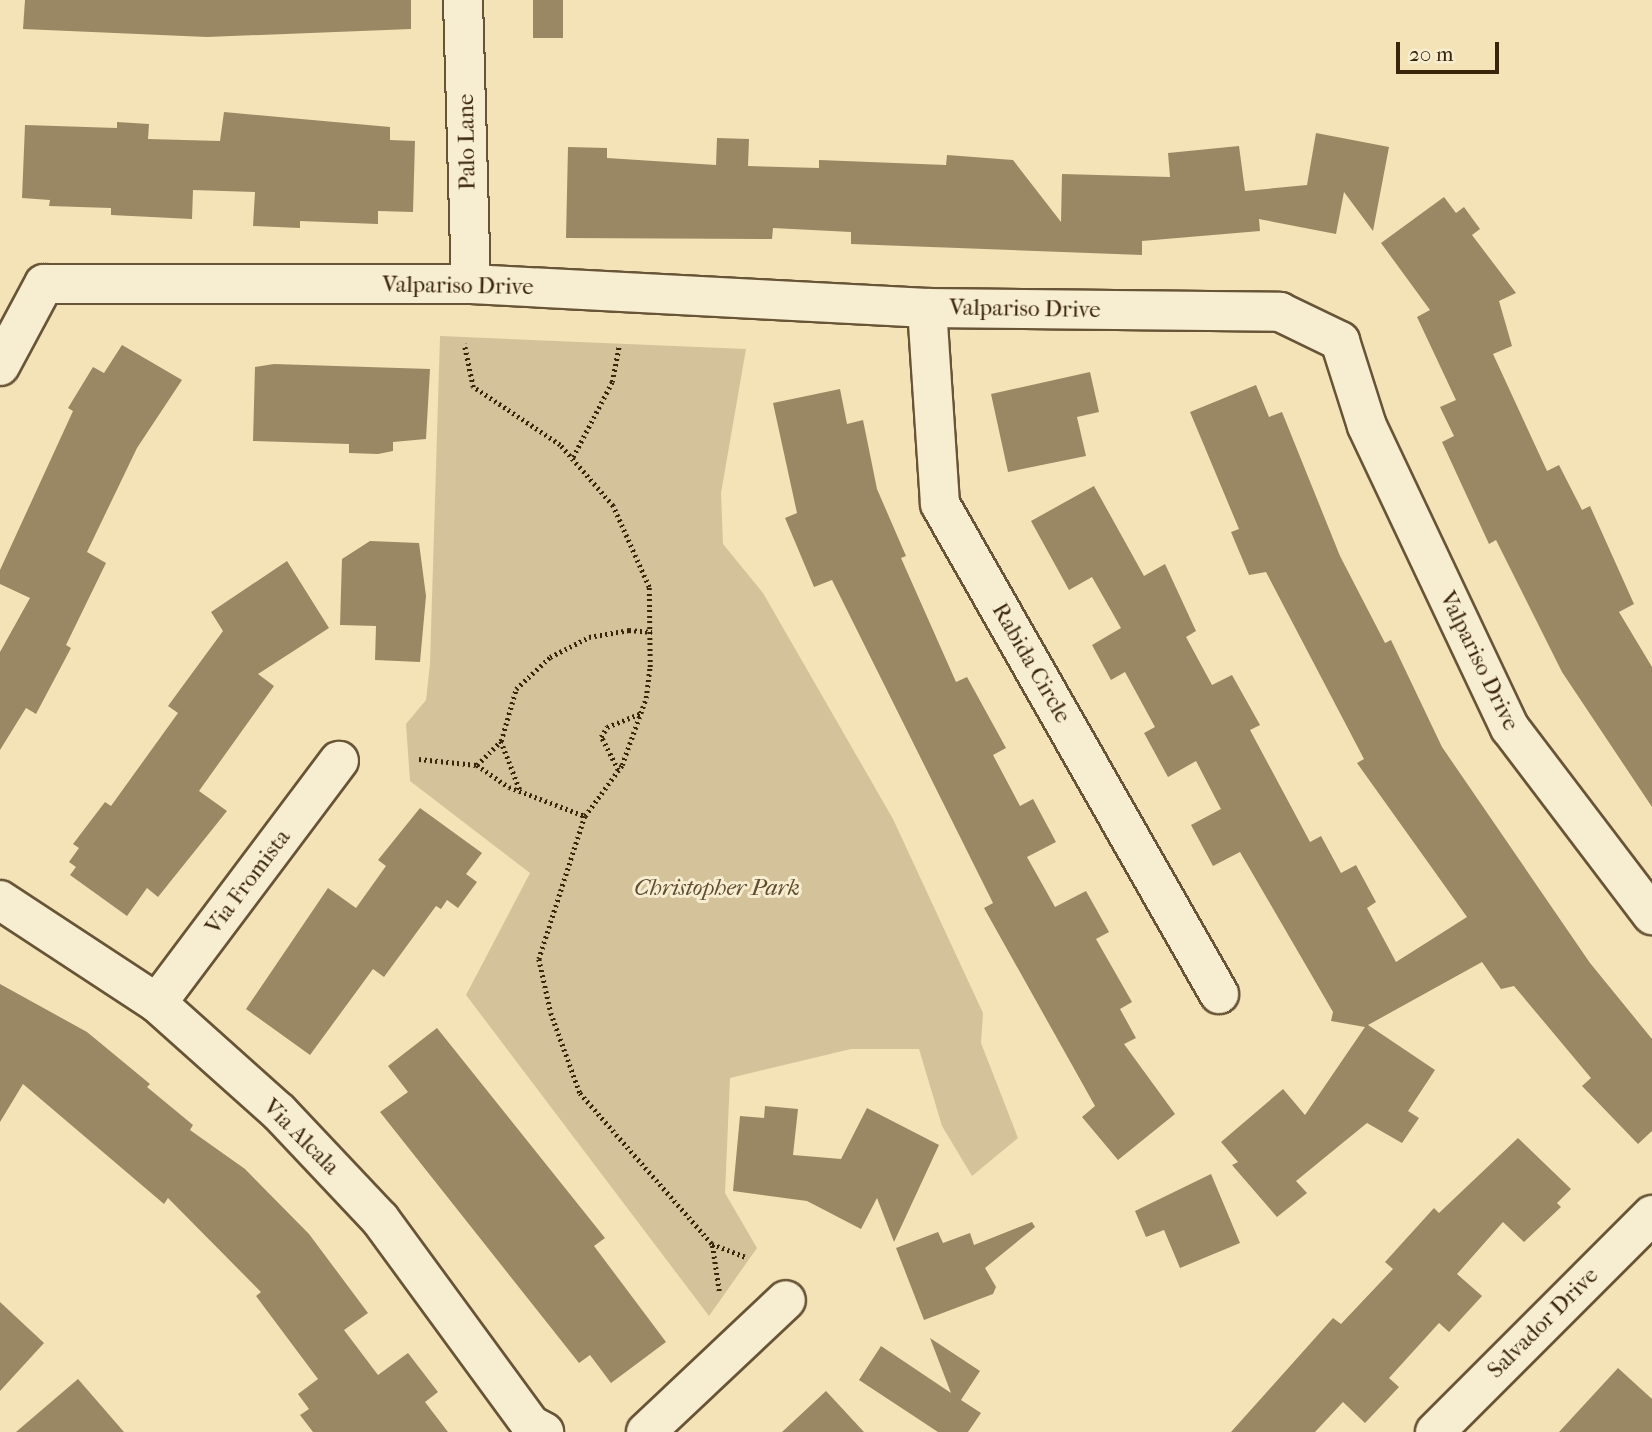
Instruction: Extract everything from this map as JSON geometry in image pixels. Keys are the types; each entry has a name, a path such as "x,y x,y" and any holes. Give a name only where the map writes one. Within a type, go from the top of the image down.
{"street":[{"name":"Palo Lane","path":"463,0 471,284"},
{"name":"Valpariso Drive","path":"0,366 44,284 471,284 927,307 1280,312 1340,341 1367,426 1510,728 1652,915"},
{"name":"Rabida Circle","path":"927,307 940,503 1219,993"},
{"name":"Via Fromista","path":"157,1003 338,761"},
{"name":"Via Alcala","path":"0,900 157,1003 279,1112 380,1219 531,1425 544,1432"},
{"name":"Salvador Drive","path":"1448,1428 1652,1215"},
{"path":"646,1432 786,1300"}],"path":[{"path":"464,344 473,387 573,457 598,482 635,549 649,587 652,632 641,713 618,771 585,816 540,960 551,1013 580,1093 712,1244 746,1257"},
{"path":"573,457 612,382 619,345"},
{"path":"477,765 501,741 516,689 569,643 629,629 652,632"},
{"path":"618,771 601,737 607,727 641,713"},
{"path":"501,741 520,791"},
{"path":"419,759 477,765 520,791 585,816"},
{"path":"712,1244 719,1291"}],"green space":[{"name":"Christopher Park","path":"440,336 746,349 721,493 723,544 763,593 893,819 983,1013 981,1043 1018,1138 972,1176 942,1126 919,1049 851,1049 730,1078 725,1193 757,1248 709,1316 466,995 530,873 410,781 406,724 426,700 430,664"}],"building":[{"path":"25,0 411,0 411,29 207,37 23,29"},
{"path":"533,0 563,0 563,38 533,38"},
{"path":"224,112 390,127 390,140 415,141 413,212 378,211 378,224 300,221 300,228 253,226 255,192 193,190 192,219 111,215 111,208 49,206 50,200 22,198 25,125 117,128 117,122 149,124 148,139 220,141"},
{"path":"1316,133 1389,147 1373,231 1344,192 1336,234 1259,219 1260,231 1142,241 1142,255 851,244 851,232 773,228 772,239 566,238 568,147 607,148 607,158 716,165 717,138 749,139 748,166 819,168 819,160 946,165 947,155 1013,160 1061,222 1062,174 1170,177 1168,153 1239,146 1245,191 1307,185"},
{"path":"1444,197 1456,213 1464,207 1480,229 1472,235 1516,293 1499,301 1512,346 1493,354 1547,471 1559,465 1582,510 1590,506 1634,604 1619,612 1652,667 1652,807 1562,672 1496,540 1489,544 1442,442 1454,436 1440,407 1456,400 1417,317 1430,310 1381,243"},
{"path":"122,345 182,380 137,448 87,552 106,563 66,645 71,648 36,714 26,708 0,750 0,652 30,598 0,584 0,570 73,411 68,408 93,367 104,373"},
{"path":"274,364 430,369 426,439 393,442 393,451 378,454 349,453 349,444 253,441 255,367"},
{"path":"1090,372 1099,412 1077,417 1086,456 1008,472 991,394"},
{"path":"1256,385 1269,417 1282,412 1340,556 1385,643 1391,640 1442,747 1590,963 1652,1039 1652,1131 1638,1144 1582,1086 1591,1078 1514,986 1501,989 1482,962 1368,1025 1435,1070 1408,1111 1419,1118 1402,1143 1367,1123 1296,1181 1307,1193 1277,1217 1232,1165 1238,1162 1221,1142 1283,1089 1305,1115 1365,1027 1331,1021 1333,1012 1240,852 1213,866 1191,825 1221,809 1196,761 1168,777 1144,733 1155,727 1125,672 1111,680 1092,645 1121,628 1092,577 1069,590 1031,521 1094,486 1144,576 1165,564 1196,631 1186,637 1212,685 1232,675 1260,725 1250,730 1310,842 1321,836 1341,873 1356,865 1376,902 1367,908 1396,962 1467,917 1357,763 1364,759 1266,572 1249,575 1231,532 1239,529 1190,412"},
{"path":"840,389 847,424 863,420 877,489 906,556 901,558 956,682 967,677 1006,748 993,755 1020,806 1033,799 1056,842 1027,857 1055,907 1086,891 1109,932 1096,939 1132,1002 1120,1009 1136,1038 1124,1044 1175,1114 1118,1160 1082,1117 1095,1106 984,908 993,903 832,580 814,587 785,518 797,513 773,403"},
{"path":"370,541 419,543 426,596 420,662 375,660 376,626 340,625 342,559"},
{"path":"287,561 329,628 258,674 274,686 199,791 227,811 158,897 147,888 127,916 70,875 76,867 69,862 79,848 73,844 105,802 111,806 178,713 168,706 223,631 211,612"},
{"path":"420,808 482,853 466,874 477,882 458,908 447,900 441,909 436,906 384,977 373,969 310,1055 246,1009 328,888 356,908 386,866 378,860"},
{"path":"0,984 87,1032 150,1084 147,1087 193,1125 190,1130 245,1169 309,1234 368,1313 344,1330 378,1375 408,1353 438,1392 425,1402 448,1432 313,1432 300,1415 309,1409 298,1394 318,1379 256,1296 261,1292 168,1198 164,1204 23,1084 0,1122"},
{"path":"437,1028 605,1238 594,1246 666,1342 611,1383 590,1355 579,1363 380,1112 408,1092 388,1066"},
{"path":"765,1106 798,1109 793,1155 841,1159 867,1108 939,1145 894,1242 877,1198 861,1229 807,1201 733,1191 740,1116 764,1118"},
{"path":"1518,1138 1571,1189 1557,1203 1561,1207 1524,1242 1503,1222 1457,1274 1482,1296 1449,1332 1439,1323 1389,1378 1399,1387 1365,1423 1343,1402 1315,1432 1231,1432 1333,1318 1341,1324 1393,1269 1385,1262 1434,1208 1439,1213"},
{"path":"1211,1174 1240,1243 1180,1268 1164,1230 1146,1237 1135,1211"},
{"path":"1032,1222 1035,1227 985,1268 996,1287 993,1294 924,1320 896,1248 938,1232 943,1243 970,1233 974,1245"},
{"path":"0,1302 44,1343 0,1391"},
{"path":"930,1338 980,1371 961,1400 981,1413 968,1432 938,1432 859,1380 881,1346 951,1393"},
{"path":"1618,1368 1652,1399 1652,1432 1559,1432"},
{"path":"78,1379 124,1432 16,1432"},
{"path":"826,1391 864,1432 782,1432"}]}
